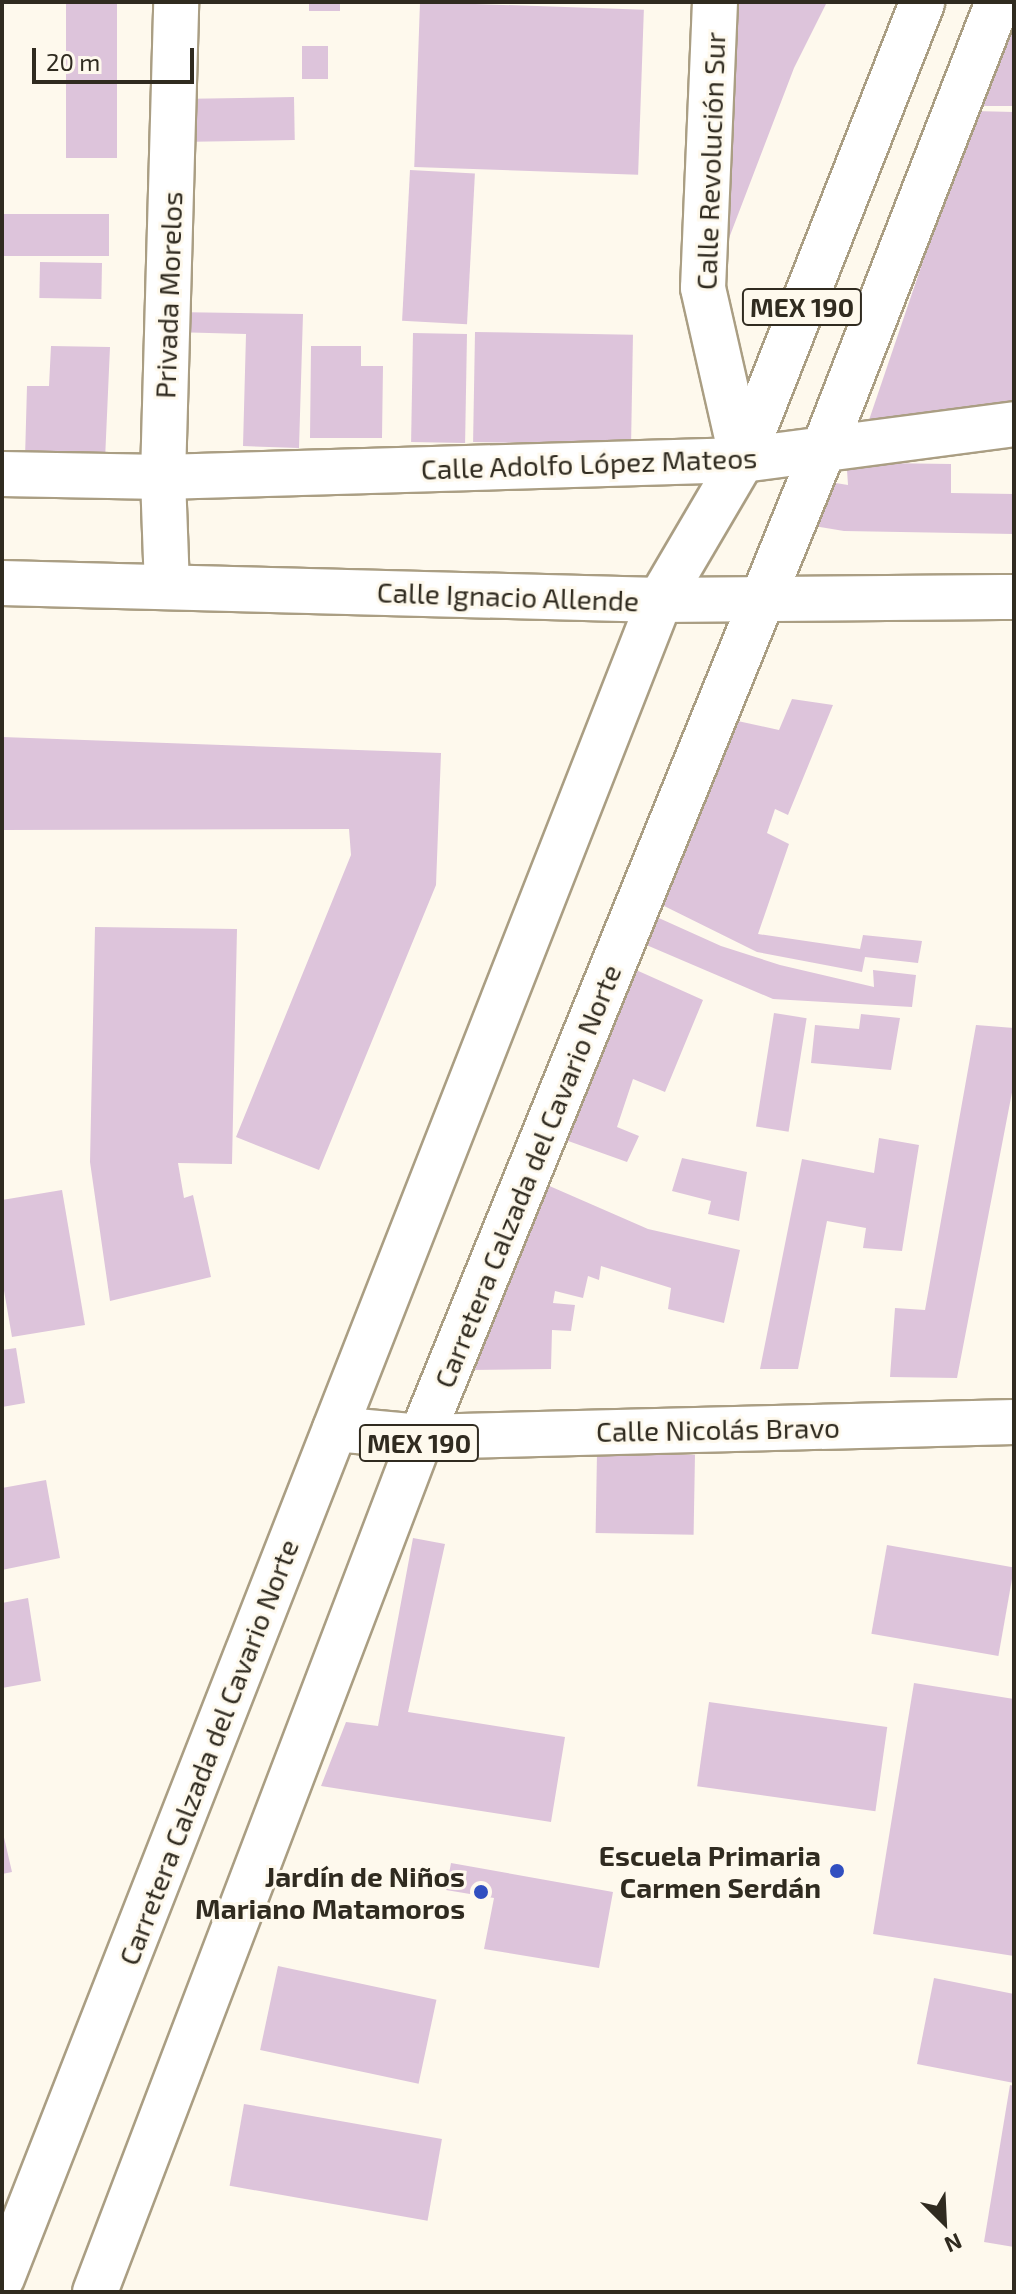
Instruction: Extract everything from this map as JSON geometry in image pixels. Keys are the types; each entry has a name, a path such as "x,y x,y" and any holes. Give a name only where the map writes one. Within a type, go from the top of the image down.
{"main road":[{"name":"Privada Morelos","path":"167,587 163,477 176,2"},
{"name":"Calle Revolución Sur","path":"715,2 703,288 742,460"},
{"name":"MEX 190","path":"660,600 742,460 922,2"},
{"name":"MEX 190","path":"760,600 824,448 998,2"},
{"name":"Calle Adolfo López Mateos","path":"2,474 163,477 742,460 1014,424"},
{"name":"Calle Ignacio Allende","path":"2,583 660,600 1014,597"},
{"name":"Carretera Calzada del Cavario Norte","path":"2,2278 660,600"},
{"name":"Carretera Calzada del Cavario Norte","path":"95,2292 421,1437 760,600"},
{"name":"Calle Nicolás Bravo","path":"335,1429 421,1437 1014,1422"}],"building":[{"path":"66,2 117,2 117,158 66,158"},
{"path":"309,2 340,2 340,11 309,11"},
{"path":"420,2 644,10 638,175 414,167"},
{"path":"722,2 827,2 794,68 726,246"},
{"path":"1014,16 1014,106 978,106"},
{"path":"302,46 328,46 328,79 302,79"},
{"path":"294,97 295,140 178,142 177,99"},
{"path":"974,111 1014,112 1014,408 869,420"},
{"path":"410,170 475,173 467,324 402,321"},
{"path":"2,214 109,214 109,256 2,256"},
{"path":"40,262 102,263 101,299 39,298"},
{"path":"172,312 303,314 299,448 243,446 246,334 172,332"},
{"path":"475,332 633,335 631,445 473,442"},
{"path":"413,333 467,334 465,443 411,442"},
{"path":"51,346 110,347 105,460 25,458 27,386 49,386"},
{"path":"311,346 361,346 361,366 383,366 382,438 310,438"},
{"path":"880,463 951,464 951,493 1014,494 1014,534 844,531 808,525 817,480 848,485 847,470"},
{"path":"792,699 833,705 788,815 775,809 767,833 789,844 758,934 860,949 863,935 922,941 918,963 865,957 862,972 757,952 650,899 724,718 779,730"},
{"path":"2,737 441,753 436,885 319,1170 236,1137 351,855 349,829 2,830"},
{"path":"641,910 721,946 780,965 874,987 873,970 916,975 912,1007 773,999 630,938"},
{"path":"95,927 237,929 232,1164 178,1163 184,1198 193,1195 211,1277 110,1301 90,1162"},
{"path":"625,965 703,1000 665,1092 633,1079 617,1127 639,1136 627,1162 557,1137"},
{"path":"774,1013 807,1018 789,1132 756,1127"},
{"path":"861,1014 900,1018 891,1070 811,1063 815,1025 859,1029"},
{"path":"976,1025 1014,1028 1014,1082 957,1378 890,1377 895,1308 925,1310"},
{"path":"879,1138 919,1145 902,1251 863,1248 866,1228 827,1221 798,1369 760,1369 802,1159 874,1173"},
{"path":"682,1158 747,1172 739,1221 708,1214 711,1201 672,1191"},
{"path":"538,1181 648,1229 740,1250 724,1323 668,1309 671,1288 601,1266 599,1280 588,1276 583,1298 555,1291 553,1303 575,1305 571,1331 552,1330 551,1369 470,1370"},
{"path":"62,1190 85,1325 12,1337 2,1279 2,1200"},
{"path":"16,1348 25,1403 2,1407 2,1350"},
{"path":"597,1453 695,1455 694,1535 596,1533"},
{"path":"46,1480 60,1558 2,1570 2,1488"},
{"path":"413,1538 445,1544 408,1712 565,1737 551,1822 321,1786 346,1722 378,1726"},
{"path":"887,1545 1014,1567 998,1656 871,1634"},
{"path":"28,1598 41,1681 2,1688 2,1603"},
{"path":"914,1683 1014,1699 1014,1956 873,1934"},
{"path":"709,1702 887,1727 875,1811 697,1786"},
{"path":"2,1834 12,1872 2,1874"},
{"path":"451,1863 613,1892 599,1968 484,1949 494,1898 446,1890"},
{"path":"278,1966 436,2000 419,2084 260,2050"},
{"path":"934,1978 1014,1994 1014,2083 917,2064"},
{"path":"1010,2085 1014,2086 1014,2247 984,2242"},
{"path":"244,2104 442,2139 428,2221 230,2186"}],"place":[{"name":"Escuela Primaria Carmen Serdán","path":"837,1871"},
{"name":"Jardín de Niños Mariano Matamoros","path":"481,1892"}]}
